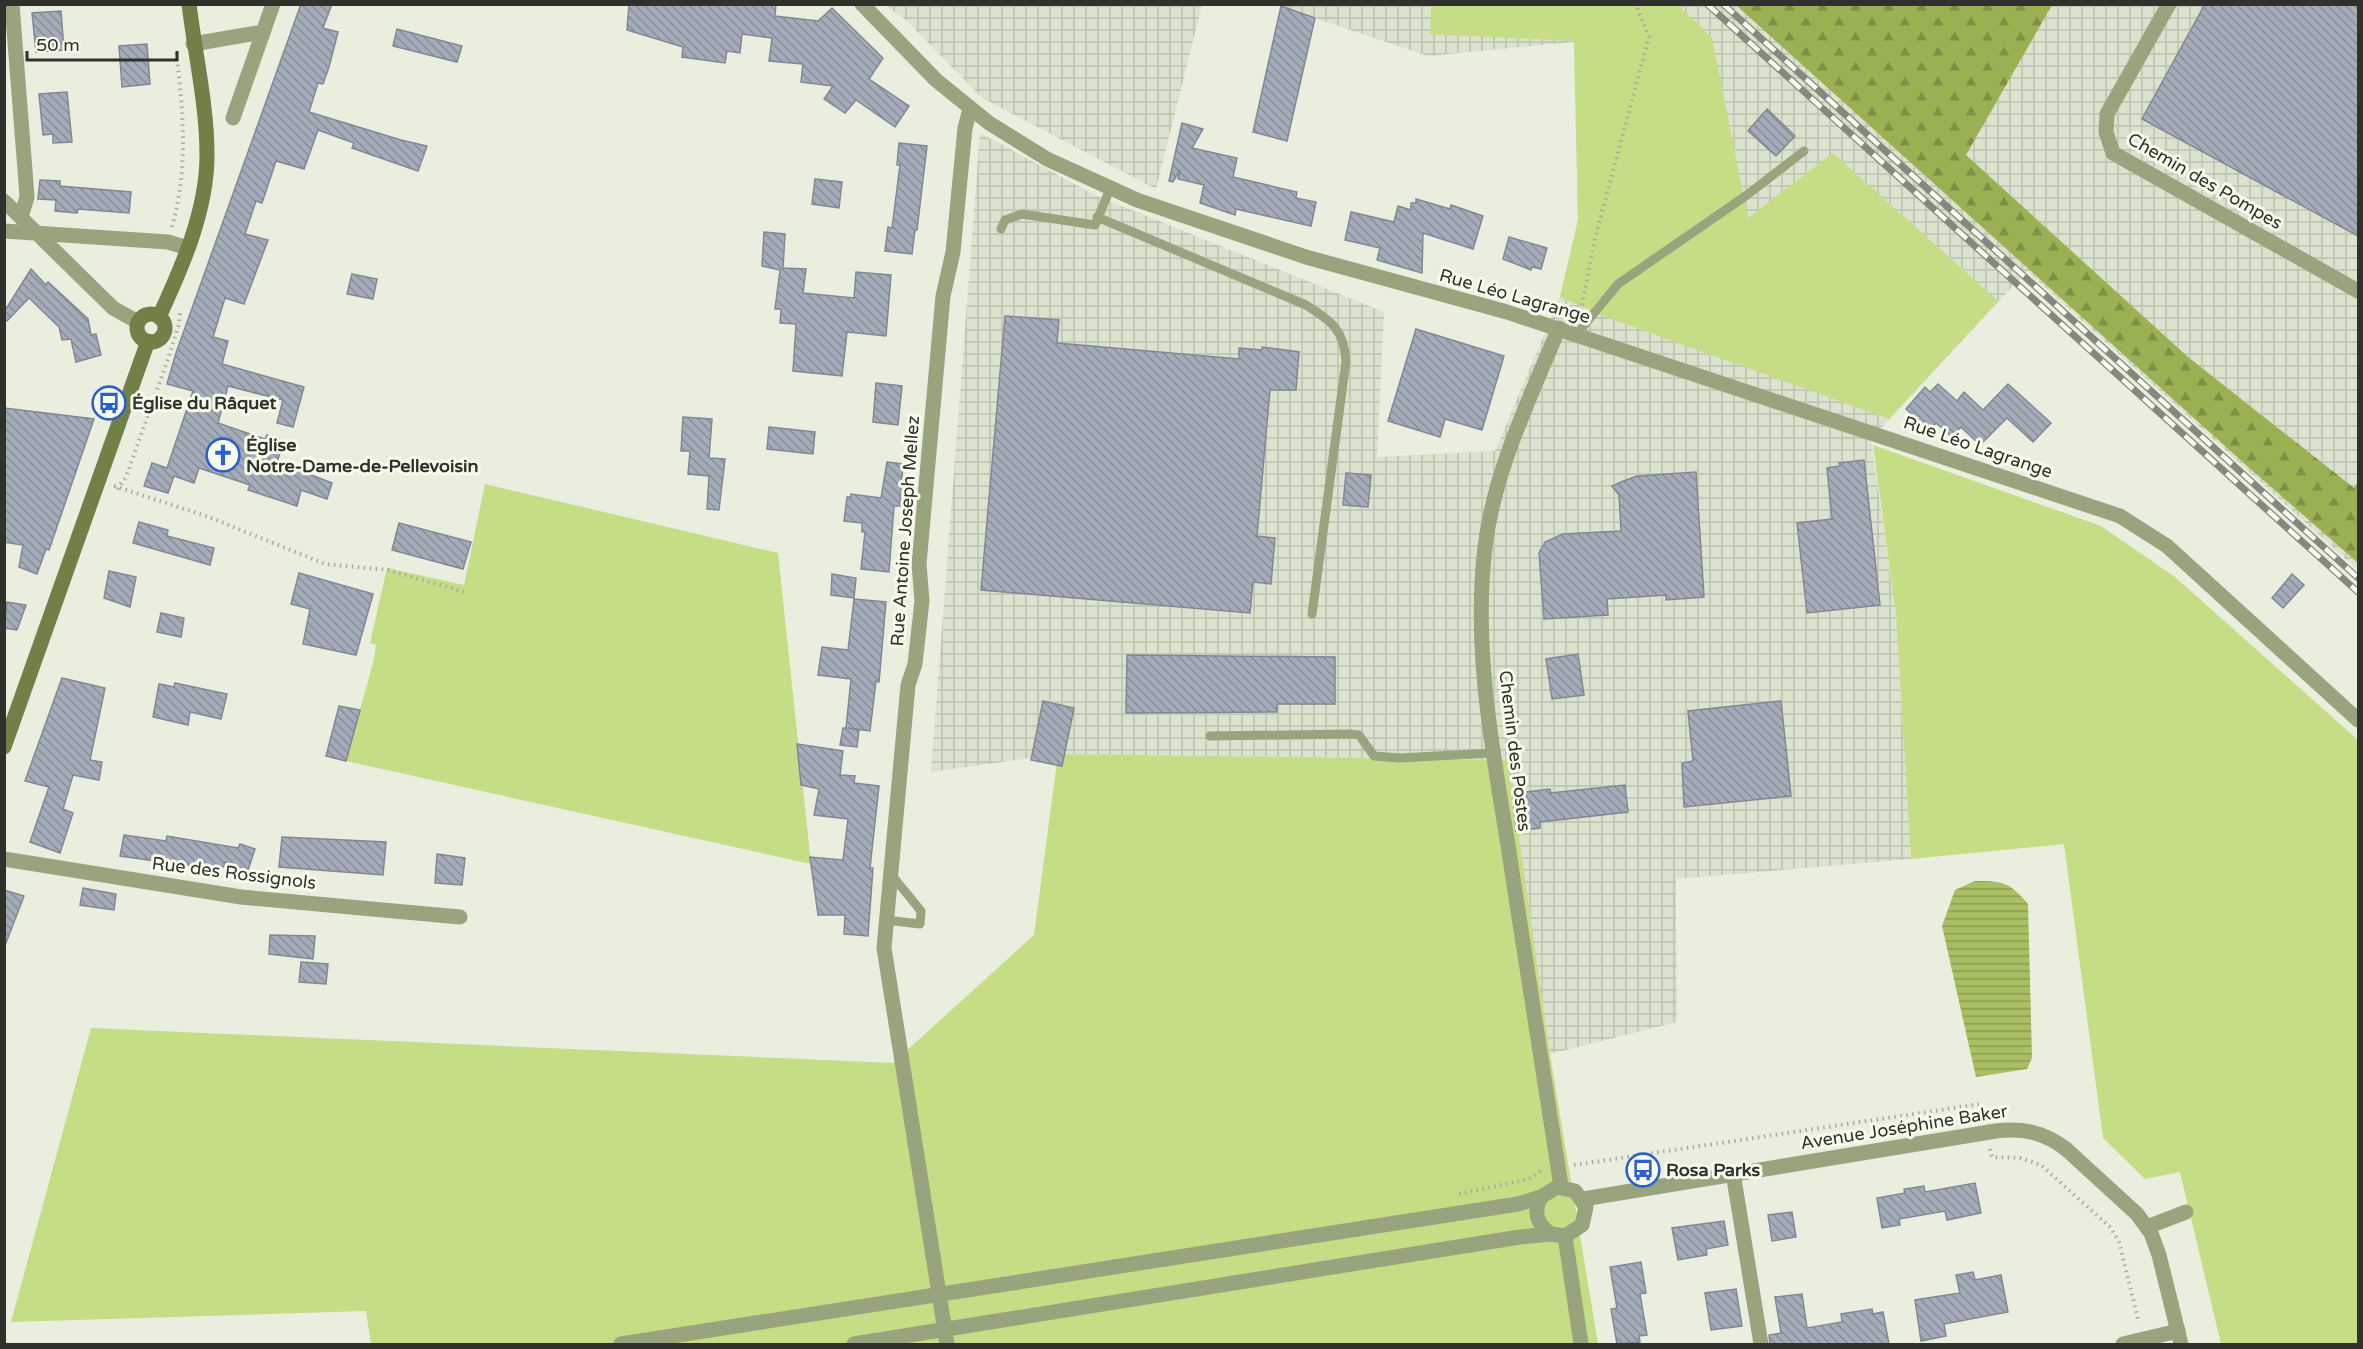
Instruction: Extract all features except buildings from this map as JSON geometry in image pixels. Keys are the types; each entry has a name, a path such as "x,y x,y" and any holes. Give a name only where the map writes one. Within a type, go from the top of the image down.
{"main road":[{"path":"159,317 188,248 202,196 207,156 189,4"},
{"path":"147,314 159,317 163,323 164,332 158,339 148,341 139,334 138,322 147,314"},
{"path":"4,747 148,341"}],"street":[{"path":"12,4 27,196 21,217"},
{"path":"233,118 273,4"},
{"name":"Rue Léo Lagrange","path":"861,4 936,80 970,109 1027,147 1110,189 1257,242 1407,286 1475,302 1577,334 2106,511 2153,535 2193,568 2358,720"},
{"name":"Chemin des Pompes","path":"2169,4 2107,114 2106,132 2112,153 2358,291"},
{"path":"193,44 263,32"},
{"name":"Rue Antoine Joseph Mellez","path":"946,1337 885,956 886,920 908,685 915,664 922,602 918,564 943,296 953,252 965,128 970,109"},
{"path":"4,201 117,312 138,322"},
{"path":"4,231 168,242 188,248"},
{"name":"Chemin des Postes","path":"1558,328 1516,433 1494,506 1485,548 1482,636 1493,753 1561,1186"},
{"name":"Rue des Rossignols","path":"4,859 241,897 460,917"},
{"name":"Avenue Joséphine Baker","path":"1583,1199 1996,1131 2025,1130 2046,1136 2066,1149 2147,1227 2159,1255 2179,1338"},
{"path":"1733,1173 1761,1344"},
{"path":"621,1344 1518,1204 1541,1197 1550,1189 1561,1186 1572,1189 1583,1199 1586,1211 1584,1222 1576,1231 1558,1235 946,1337 854,1344"},
{"path":"1541,1197 1537,1207 1537,1218 1542,1227 1558,1235"},
{"path":"2147,1227 2186,1212"},
{"path":"1558,1235 1581,1344"},
{"path":"2123,1344 2179,1338"}],"lane":[{"path":"1577,334 1618,284 1747,195 1804,151"},
{"path":"1001,229 1005,220 1022,214 1095,225 1110,189"},
{"path":"1097,217 1306,305 1333,322 1345,346 1346,361 1312,614"},
{"path":"1210,736 1359,735 1374,756 1399,758 1493,753"},
{"path":"886,920 920,924 921,912 890,873"}],"path":[{"path":"1577,334 1595,238 1649,37 1636,4"},
{"path":"168,242 180,197 185,147 175,42"},
{"path":"112,495 126,477 178,330 180,317 174,284"},
{"path":"99,481 206,516 325,564 388,570 468,592"}],"shaded area":[{"path":"885,5 1202,5 1156,189 982,98 906,20"},
{"path":"1276,5 2358,5 2358,570 2027,271 1871,439 1896,615 1911,859 1676,879 1677,1022 1550,1054 1507,760 1058,754 931,772 980,133 1097,196 1384,312 1377,457 1495,451 1560,297 1578,221 1574,42 1428,56"},
{"path":"1431,5 1678,5 1712,38 1748,218 1833,153 1998,301 1889,419 1609,318 1560,297 1578,220 1574,41 1430,34"},
{"path":"1873,445 2101,526 2175,577 2358,740 2358,1344 2221,1344 2180,1172 2145,1179 2103,1138 2064,844 1911,859 1896,615"},
{"path":"485,484 778,553 811,864 346,761 374,659 376,645 370,643 387,568 464,585"},
{"path":"1058,754 1508,760 1550,1054 1598,1344 371,1344 366,1311 11,1322 91,1028 893,1063 1034,935"},
{"path":"1975,881 2005,884 2016,891 2028,904 2032,1058 2027,1069 1976,1077 1942,926 1955,890"}],"green space":[{"path":"1736,5 2052,5 1966,155 2188,357 2354,488 2358,481 2358,563 2246,465"}],"railway":[{"path":"1707,4 2358,592"},
{"path":"1723,4 2358,578"}],"place":[{"name":"Église du Râquet","path":"109,403"},
{"name":"Église Notre-Dame-de-Pellevoisin","path":"223,455"},
{"name":"Rosa Parks","path":"1643,1170"}]}
